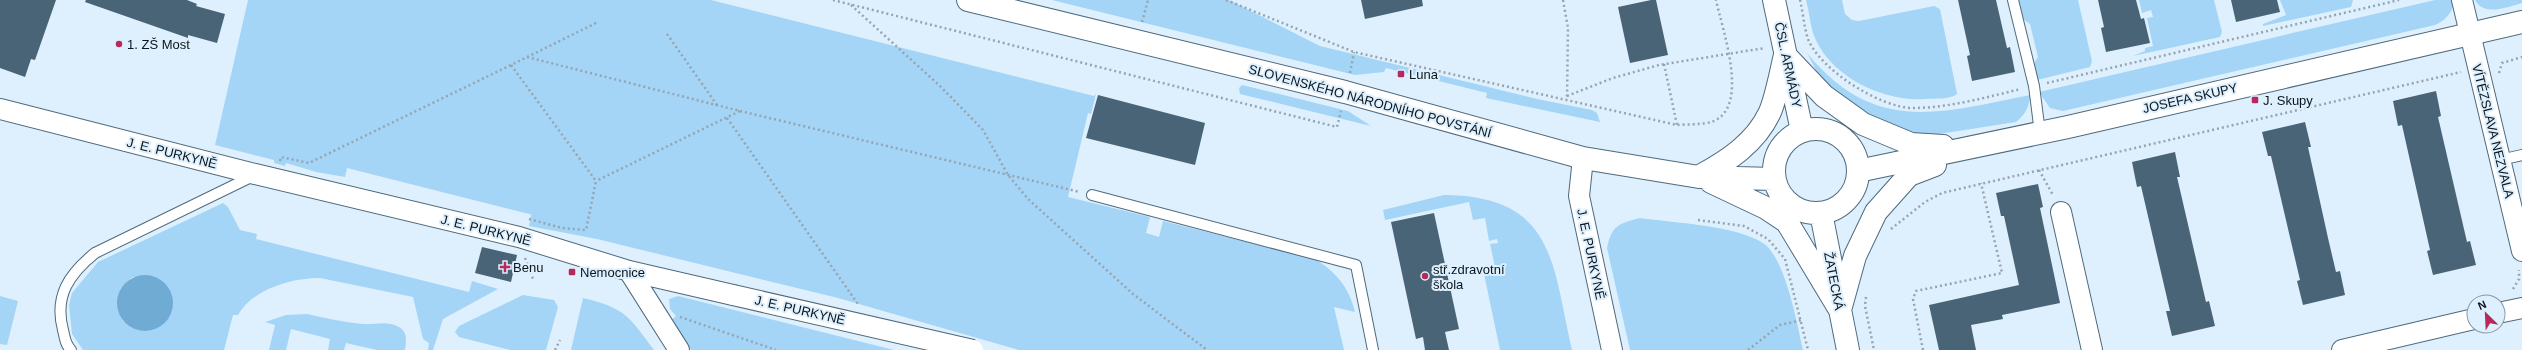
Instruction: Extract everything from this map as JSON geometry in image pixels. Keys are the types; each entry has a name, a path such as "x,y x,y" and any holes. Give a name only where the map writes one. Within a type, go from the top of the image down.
{"street":[{"name":"SLOVENSKÉHO NÁRODNÍHO POVSTÁNÍ","path":"968,0 1345,92 1583,158 1699,177 1774,179"},
{"name":"ČSL. ARMÁDY","path":"1774,0 1802,131"},
{"name":"VÍTĚZSLAVA NEZVALA","path":"2462,0 2522,251"},
{"name":"JOSEFA SKUPY","path":"1858,171 1973,149 2522,22"},
{"path":"1785,55 1824,96 1863,124 1911,144 1973,149"},
{"path":"1699,177 1728,161 1753,138 1770,113 1785,55"},
{"name":"J. E. PURKYNĚ","path":"0,109 256,174 519,237 629,271 972,350"},
{"path":"1822,130 1840,137 1850,146 1856,158 1858,171 1853,189 1843,203 1821,213 1796,208 1786,201 1778,191 1774,179 1777,155 1783,144 1802,131 1822,130"},
{"path":"1840,310 1855,256 1876,212 1909,176 1973,149"},
{"name":"J. E. PURKYNĚ","path":"1583,158 1579,196 1612,350"},
{"path":"1699,177 1734,191 1766,208 1787,222 1840,310"},
{"path":"2062,212 2092,350"},
{"name":"ŽATECKÁ","path":"1821,213 1848,350"},
{"path":"629,271 679,350"},
{"path":"2506,311 2522,308"},
{"path":"2342,350 2466,321"}],"lane":[{"path":"2013,0 2034,86 2040,133"},
{"path":"2500,160 2522,155"},
{"path":"71,350 67,346 59,315 65,286 77,268 95,253 256,174"},
{"path":"1092,195 1356,265 1373,350"}],"path":[{"path":"833,0 1337,127"},
{"path":"1142,22 1148,0"},
{"path":"1226,0 1354,52 1567,98 1677,125 1714,121 1728,109 1734,88 1716,0"},
{"path":"1563,0 1568,28 1567,98"},
{"path":"1800,0 1809,40 1821,57 1841,77 1872,98 1912,108 1963,102 2399,0"},
{"path":"851,5 940,86 982,130 1008,175 1028,199 1133,294 1207,350"},
{"path":"281,157 309,164 598,22"},
{"path":"667,34 718,106"},
{"path":"1567,98 1613,78 1664,64 1728,56 1756,50"},
{"path":"527,57 718,106 1092,195"},
{"path":"1888,232 1925,202 1942,193 2465,71 2471,85 2497,80 2502,63 2522,57"},
{"path":"1664,64 1677,125"},
{"path":"511,65 596,181 586,230 562,228 525,218"},
{"path":"596,181 740,111"},
{"path":"727,118 862,310"},
{"path":"2039,170 2062,212"},
{"path":"1923,350 1913,299 1916,291 2002,273 1981,183"},
{"path":"1698,220 1744,226 1768,239 1785,259 1802,320 1808,350"},
{"path":"1866,290 1865,306 1874,350"},
{"path":"676,315 776,350"},
{"path":"1748,350 1780,325 1802,320"},
{"path":"555,350 560,340"}],"shaded area":[{"path":"248,0 711,0 1094,96 1096,94 1091,114 1088,113 1068,197 1150,217 1146,233 1159,237 1163,221 1315,259 1329,269 1341,281 1349,295 1355,312 1334,307 1344,350 1019,350 838,298 597,239 529,226 531,215 533,215 347,168 345,177 316,172 286,163 285,166 274,163 274,160 215,145"},
{"path":"1052,0 1229,0 1320,46 1537,99 1592,110 1597,113 1600,122 1486,98 1487,93 1386,68 1384,72 1355,75"},
{"path":"1806,0 1842,0 1845,14 1852,20 1859,21 1934,6 1940,9 1957,94 1942,98 1908,99 1875,91 1858,83 1844,74 1831,62 1820,48 1813,33"},
{"path":"2019,0 2078,0 2092,61 2090,67 2037,80 2033,65 2038,57 2030,24 2023,19"},
{"path":"2139,0 2214,0 2222,32 2220,37 2133,56 2145,51 2145,48 2153,46 2147,18 2153,17 2151,10 2142,13"},
{"path":"2280,0 2353,0 2351,7 2263,26 2263,24 2286,15"},
{"path":"2435,0 2454,0 2454,4 2451,12 2442,21 2435,25 2063,111 2050,108 2039,92"},
{"path":"2475,0 2522,0 2522,3 2503,8 2490,9 2479,5"},
{"path":"1807,53 1832,79 1857,97 1883,107 1910,112 1937,111 1966,108 2030,95 2029,103 2025,113 2016,122 1926,136 1898,133 1853,113 1818,74"},
{"path":"1242,85 1348,111 1371,126 1240,94 1239,88"},
{"path":"1444,195 1481,198 1508,207 1528,222 1542,240 1552,263 1572,350 1500,350 1483,269 1495,267 1490,244 1498,243 1497,239 1489,241 1485,218 1473,220 1469,202 1385,220 1383,210"},
{"path":"223,203 228,207 240,230 257,234 256,239 469,292 472,281 498,289 443,319 433,350 428,350 429,343 423,339 413,297 320,278 297,280 285,283 253,298 238,315 233,315 224,350 83,350 72,334 69,305 72,293 98,262","holes":["133,277 171,293 172,301 170,311 165,321 160,326 149,329 123,321 120,315 118,303 120,291 123,286"]},
{"path":"1640,218 1721,228 1751,237 1763,243 1771,251 1778,262 1784,276 1794,308 1803,350 1630,350 1607,248 1611,234 1617,227 1626,222"},
{"path":"140,275 150,275 165,283 171,292 173,303 171,314 165,323 150,331 140,331 129,326 122,319 117,308 117,298 122,287 129,280"},
{"path":"523,295 554,300 558,307 546,350 510,350 459,337 455,332 459,326"},
{"path":"0,296 18,301 7,345 0,344"},
{"path":"678,296 894,350 691,350 670,321 676,316 670,309 669,299"},
{"path":"583,298 608,306 625,315 632,321 654,350 571,350"},
{"path":"307,314 355,323 386,323 395,325 402,329 405,334 405,350 377,350 346,343 344,350 328,350 330,339 291,329 286,350 269,350 275,325 265,322 286,315"}],"building":[{"path":"0,0 56,0 35,60 31,59 25,77 0,68"},
{"path":"86,0 187,0 197,4 196,6 225,14 217,43 188,35 188,38 85,2"},
{"path":"1361,0 1422,0 1423,6 1365,19"},
{"path":"1656,0 1668,55 1630,63 1618,7"},
{"path":"1958,0 1996,0 2007,48 2010,47 2015,72 1972,81 1967,56 1970,55"},
{"path":"2098,0 2136,0 2141,19 2144,18 2150,43 2106,52 2101,28 2104,27"},
{"path":"2231,0 2277,0 2280,12 2236,22"},
{"path":"2436,91 2441,116 2438,117 2467,242 2470,241 2476,265 2433,275 2427,251 2430,250 2402,125 2398,126 2393,101"},
{"path":"1098,95 1205,123 1195,165 1086,138"},
{"path":"2305,122 2311,147 2308,147 2328,238 2336,272 2340,271 2345,295 2303,305 2297,281 2300,280 2271,156 2268,156 2262,132"},
{"path":"2175,152 2180,177 2177,177 2206,302 2209,301 2215,326 2172,336 2166,311 2170,311 2141,186 2137,187 2132,162"},
{"path":"2038,184 2043,207 2040,208 2060,303 2002,315 2003,319 1971,325 1976,350 1939,350 1929,305 2019,285 2004,216 2001,216 1996,193"},
{"name":"stř.zdravotní škola","path":"1434,213 1459,329 1445,332 1449,350 1425,350 1423,337 1416,339 1391,222"},
{"path":"482,247 517,255 511,282 475,273"}],"place":[{"name":"1. ZŠ Most","path":"119,44"},
{"name":"Luna","path":"1401,74"},
{"name":"J. Skupy","path":"2255,100"},
{"name":"Benu","path":"505,267"},
{"name":"Nemocnice","path":"572,272"},
{"name":"stř.zdravotní škola","path":"1425,276"}]}
